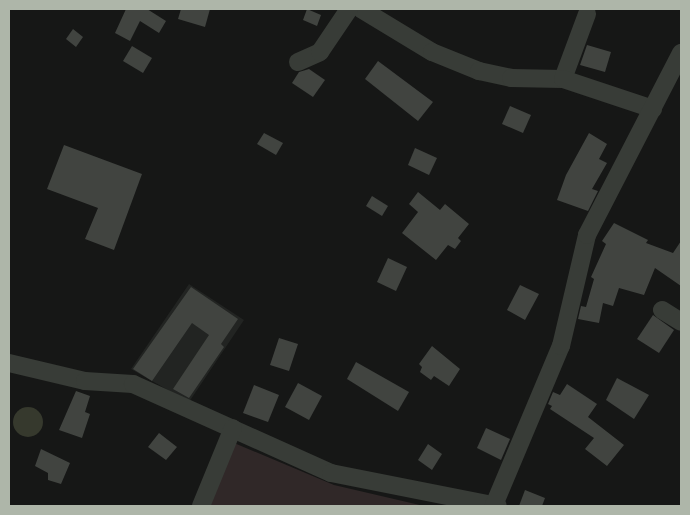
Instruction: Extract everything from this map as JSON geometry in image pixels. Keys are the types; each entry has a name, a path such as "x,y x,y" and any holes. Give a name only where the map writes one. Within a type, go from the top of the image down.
{"street":[{"path":"298,62 320,52 349,9"},
{"path":"361,9 432,52 479,71 512,78 563,80 653,109"},
{"path":"563,80 587,14"},
{"path":"9,363 85,382 133,384 332,473 496,506 561,346 587,235 681,53"},
{"path":"662,310 681,322"},
{"path":"200,506 233,428"}],"shaded area":[{"path":"189,284 244,320 189,402 131,369"},
{"path":"28,407 39,411 43,422 39,433 28,437 17,433 13,422 17,411"},
{"path":"227,440 334,485 424,506 201,506"}],"building":[{"path":"126,9 147,9 166,21 159,33 140,21 130,41 115,33"},
{"path":"181,9 210,9 205,27 178,19"},
{"path":"307,9 321,15 317,26 303,20"},
{"path":"73,29 83,37 76,47 66,39"},
{"path":"587,45 611,52 605,72 580,65"},
{"path":"132,46 152,58 143,73 123,61"},
{"path":"378,61 433,102 418,121 365,79"},
{"path":"309,69 325,80 313,97 292,83 299,72"},
{"path":"510,106 531,115 523,133 502,124"},
{"path":"264,133 283,143 276,155 257,144"},
{"path":"589,133 607,144 599,159 607,163 592,189 598,191 588,211 557,200 566,175"},
{"path":"64,145 142,174 114,250 85,239 98,208 47,189"},
{"path":"415,148 437,158 429,175 408,165"},
{"path":"418,192 440,210 445,204 469,224 458,238 461,241 455,249 448,245 436,260 402,233 418,212 409,204"},
{"path":"372,196 388,206 382,216 366,206"},
{"path":"614,223 648,240 646,243 673,253 681,241 681,286 655,268 644,295 619,288 613,306 603,303 599,323 578,319 581,306 586,307 594,279 591,277 606,244 602,241"},
{"path":"388,258 407,267 396,291 377,282"},
{"path":"520,285 539,294 525,320 507,310"},
{"path":"191,287 238,319 221,344 224,347 189,398 173,389 209,335 192,323 152,381 133,369"},
{"path":"653,315 674,330 659,353 637,339"},
{"path":"279,338 298,344 289,371 270,365"},
{"path":"432,346 460,369 449,386 434,376 431,380 420,372 422,367 419,364"},
{"path":"356,362 409,392 398,411 347,379"},
{"path":"617,378 649,395 634,419 606,400"},
{"path":"298,383 322,396 309,420 285,407"},
{"path":"567,384 597,404 588,417 624,445 607,466 585,449 594,438 550,409 552,406 548,404 553,392 560,395"},
{"path":"254,385 279,395 268,422 243,413"},
{"path":"76,391 90,396 85,412 90,414 82,438 59,430"},
{"path":"486,428 510,439 501,460 477,448"},
{"path":"159,433 177,447 166,460 148,447"},
{"path":"428,444 442,454 432,470 418,460"},
{"path":"41,449 70,463 61,484 48,480 48,473 35,466"},
{"path":"525,490 545,498 542,506 519,506"}]}
